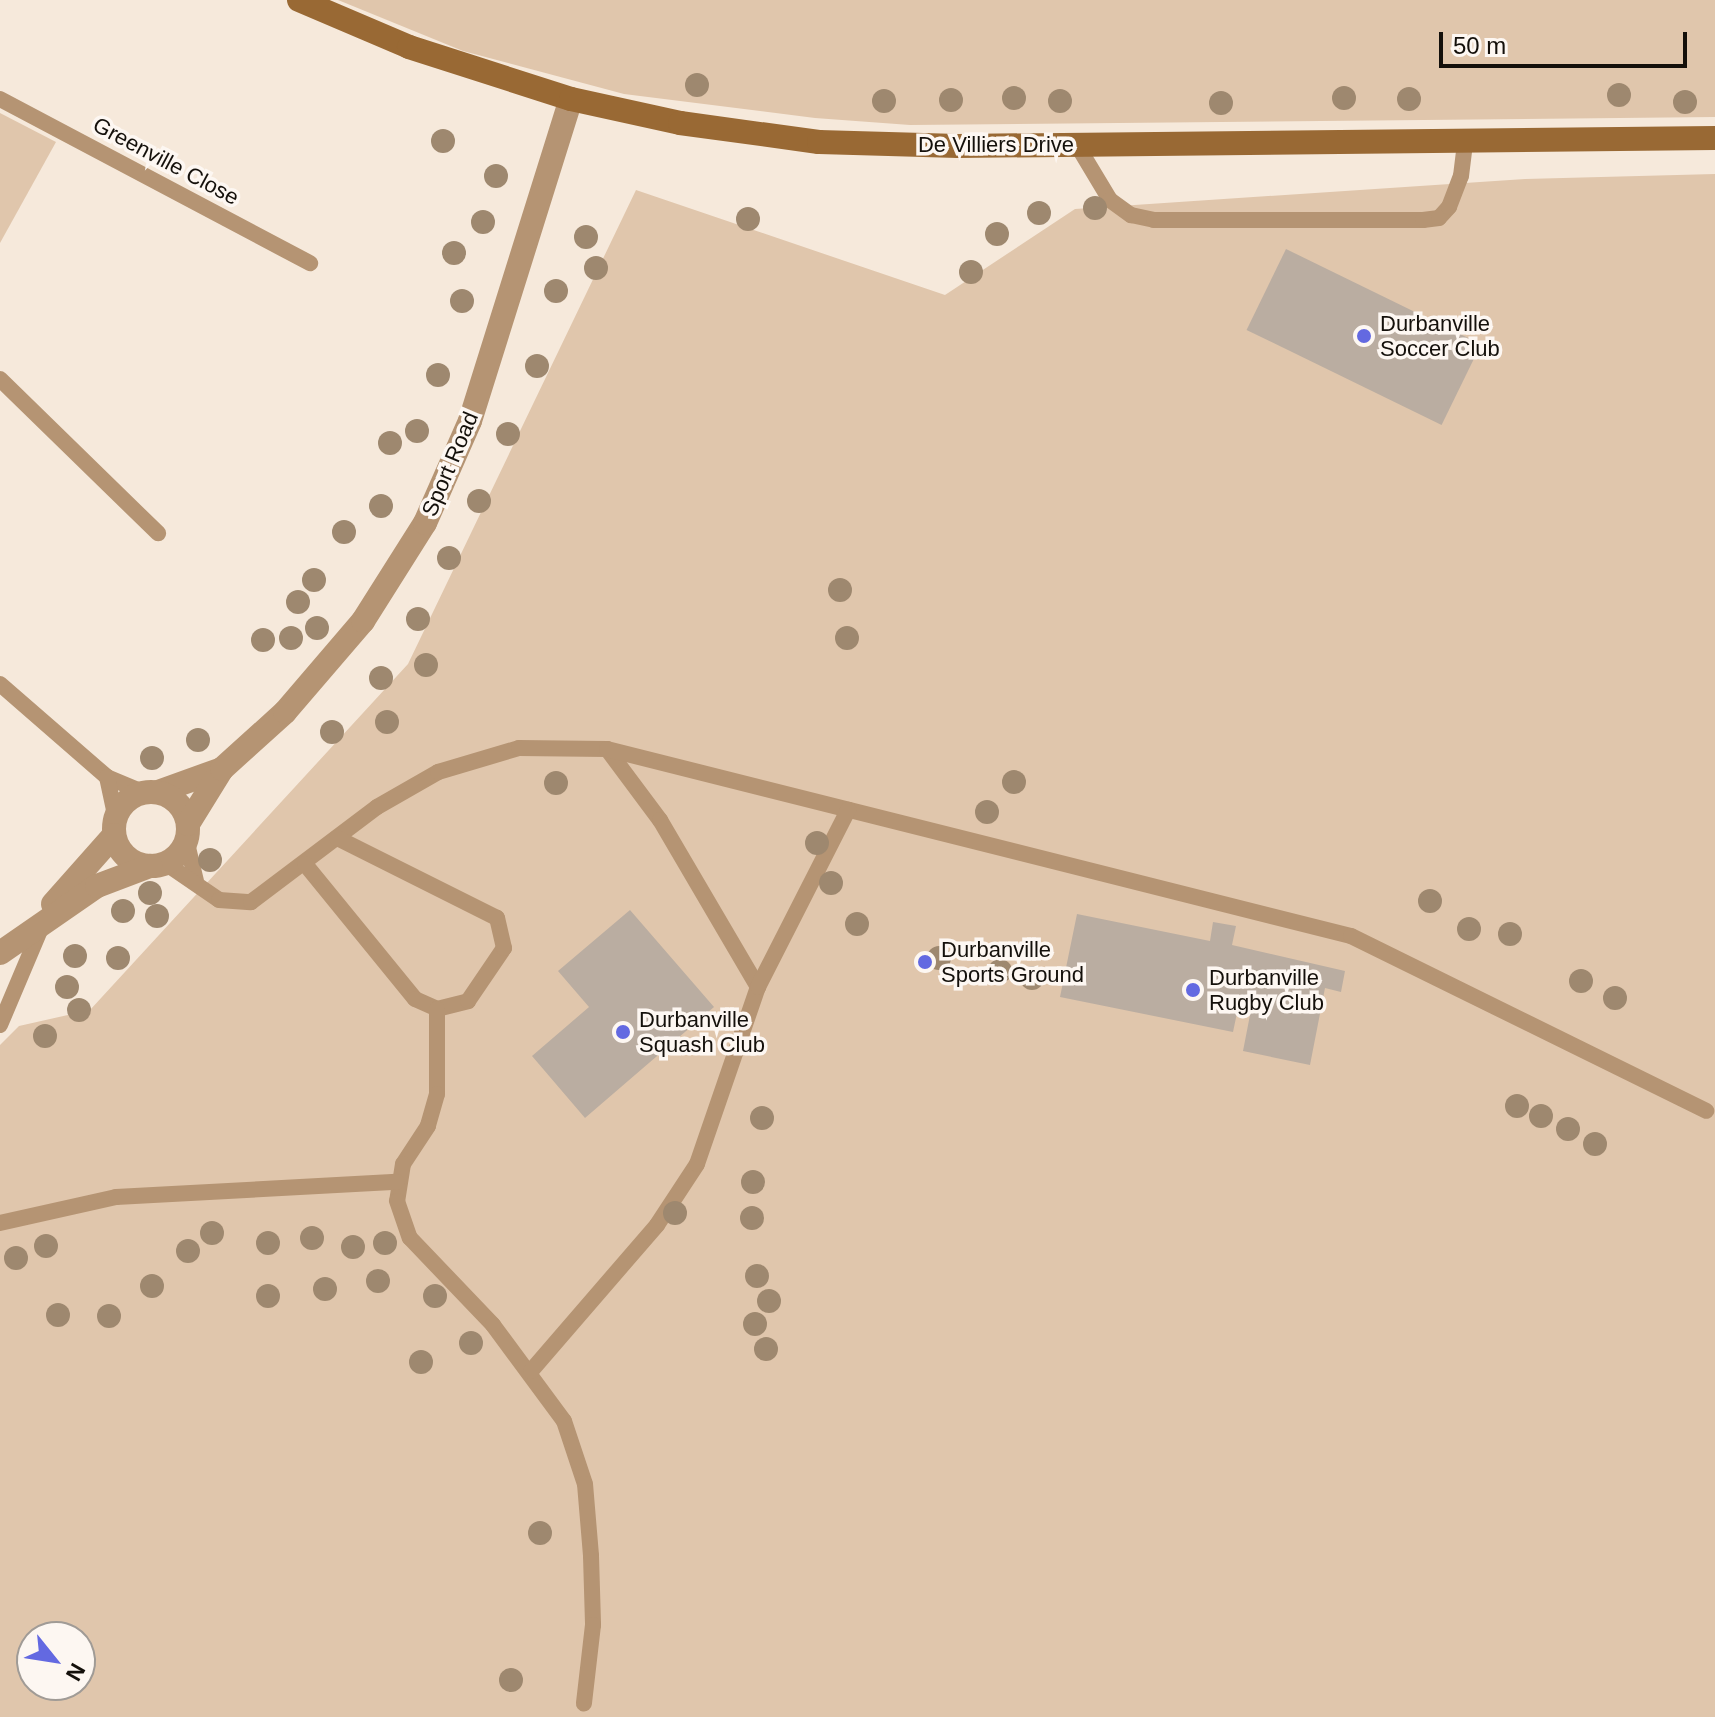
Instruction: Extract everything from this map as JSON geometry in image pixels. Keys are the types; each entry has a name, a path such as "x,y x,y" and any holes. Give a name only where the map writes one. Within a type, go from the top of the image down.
{"street":[{"name":"De Villiers Drive","path":"299,0 409,47 571,99 694,125 819,142 1465,144 1715,138"},
{"name":"Sport Road","path":"187,832 222,769 326,668 372,608 425,523 470,421 571,99"},
{"name":"Sport Road","path":"151,792 222,769"},
{"path":"0,953 42,920 97,886 158,864 187,832 183,810 151,792 126,801 115,826 42,920"},
{"path":"115,826 121,852 158,864"}],"lane":[{"name":"Greenville Close","path":"0,99 310,263"},
{"path":"1077,145 1110,200 1131,215 1154,220 1423,220 1439,218 1449,207 1461,176 1465,144"},
{"path":"0,379 158,533"},
{"path":"0,684 107,777 151,792"},
{"path":"158,864 196,881 219,900 240,904 262,897 407,788 471,758 545,746 607,749 1351,936 1706,1111"},
{"path":"607,749 660,820 758,987"},
{"path":"107,777 115,826"},
{"path":"531,1371 657,1225 697,1164 758,987 848,810"},
{"path":"187,832 196,881"},
{"path":"305,864 415,999 437,1009 454,1008 474,996 504,948 502,924 491,913 337,838"},
{"path":"0,1025 42,920"},
{"path":"437,1009 437,1094 428,1126 397,1182 397,1201 410,1238 531,1371 564,1421 585,1484 593,1625 584,1703"},
{"path":"0,1223 116,1197 397,1182"}],"shaded area":[{"path":"338,0 1715,0 1715,117 910,125 815,118 624,94 463,51"},
{"path":"0,113 56,142 0,243"},
{"name":"Durbanville Sports Ground","path":"1715,174 1715,1717 0,1717 0,1045 19,1026 90,1010 408,664 636,190 945,295 1075,209 1525,179"}],"building":[{"name":"Durbanville Soccer Club","path":"1286,249 1481,344 1442,425 1247,330"},
{"name":"Durbanville Squash Club","path":"630,910 714,1007 585,1118 532,1056 589,1007 558,971"},
{"name":"Durbanville Rugby Club","path":"1077,914 1210,941 1213,922 1236,926 1232,945 1345,971 1341,992 1325,988 1310,1065 1243,1051 1250,1015 1237,1013 1233,1032 1060,997"}],"place":[{"name":"Durbanville Soccer Club","path":"1364,336"},
{"name":"Durbanville Sports Ground","path":"925,962"},
{"name":"Durbanville Rugby Club","path":"1193,990"},
{"name":"Durbanville Squash Club","path":"623,1032"}]}
